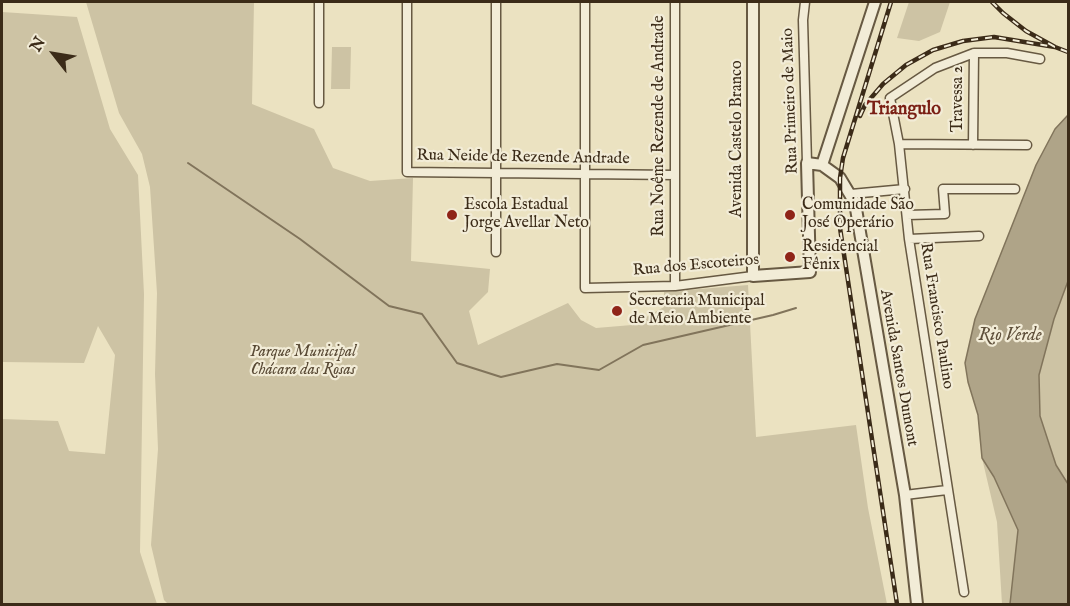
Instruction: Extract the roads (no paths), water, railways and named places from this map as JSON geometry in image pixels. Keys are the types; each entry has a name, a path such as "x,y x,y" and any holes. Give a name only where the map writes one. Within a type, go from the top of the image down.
{"street":[{"path":"319,2 319,103"},
{"name":"Rua Neide de Rezende Andrade","path":"407,2 407,172 675,175"},
{"path":"496,2 496,252"},
{"path":"585,2 585,174"},
{"name":"Rua Noême Rezende de Andrade","path":"675,2 675,286"},
{"name":"Avenida Castelo Branco","path":"753,2 753,276"},
{"name":"Rua Primeiro de Maio","path":"805,2 803,20 810,272"},
{"path":"807,163 822,165 875,2"},
{"name":"Rua Francisco Paulino","path":"964,592 909,239 899,144 890,98 935,68 974,53 1007,54 1040,59"},
{"name":"Travessa 2","path":"974,53 974,145"},
{"path":"899,144 1027,145"},
{"name":"Avenida Santos Dumont","path":"822,165 840,178 851,194 856,210 905,495 917,604"},
{"name":"Rua dos Escoteiros","path":"585,174 585,288 675,286 753,276 810,272"},
{"path":"851,194 905,189"},
{"path":"907,215 945,214 943,189 1015,189"},
{"path":"909,239 979,236"},
{"path":"905,495 947,489"}],"water":[{"name":"Rio Verde","path":"1068,115 1068,281 1054,319 1039,375 1040,416 1056,465 1068,484 1068,604 1010,604 1018,530 994,477 982,458 978,415 965,363 975,319 1036,165 1055,129"}],"waterway":[{"path":"188,163 300,239 389,306 422,314 457,363 501,377 557,364 599,370 643,345 796,308"}],"railway":[{"path":"891,2 843,158 840,178 840,228 897,604"},
{"path":"992,2 1026,31 1068,52"},
{"path":"860,116 865,105 883,84 906,65 933,50 963,41 994,37 1055,47"}],"place":[{"name":"Escola Estadual Jorge Avellar Neto","path":"452,215"},
{"name":"Comunidade São José Operário","path":"790,215"},
{"name":"Residencial Fênix","path":"790,257"},
{"name":"Secretaria Municipal de Meio Ambiente","path":"617,311"}],"district":[{"name":"Triangulo","path":"904,110"}],"park label":[{"name":"Parque Municipal Chácara das Rosas","path":"303,362"}]}
